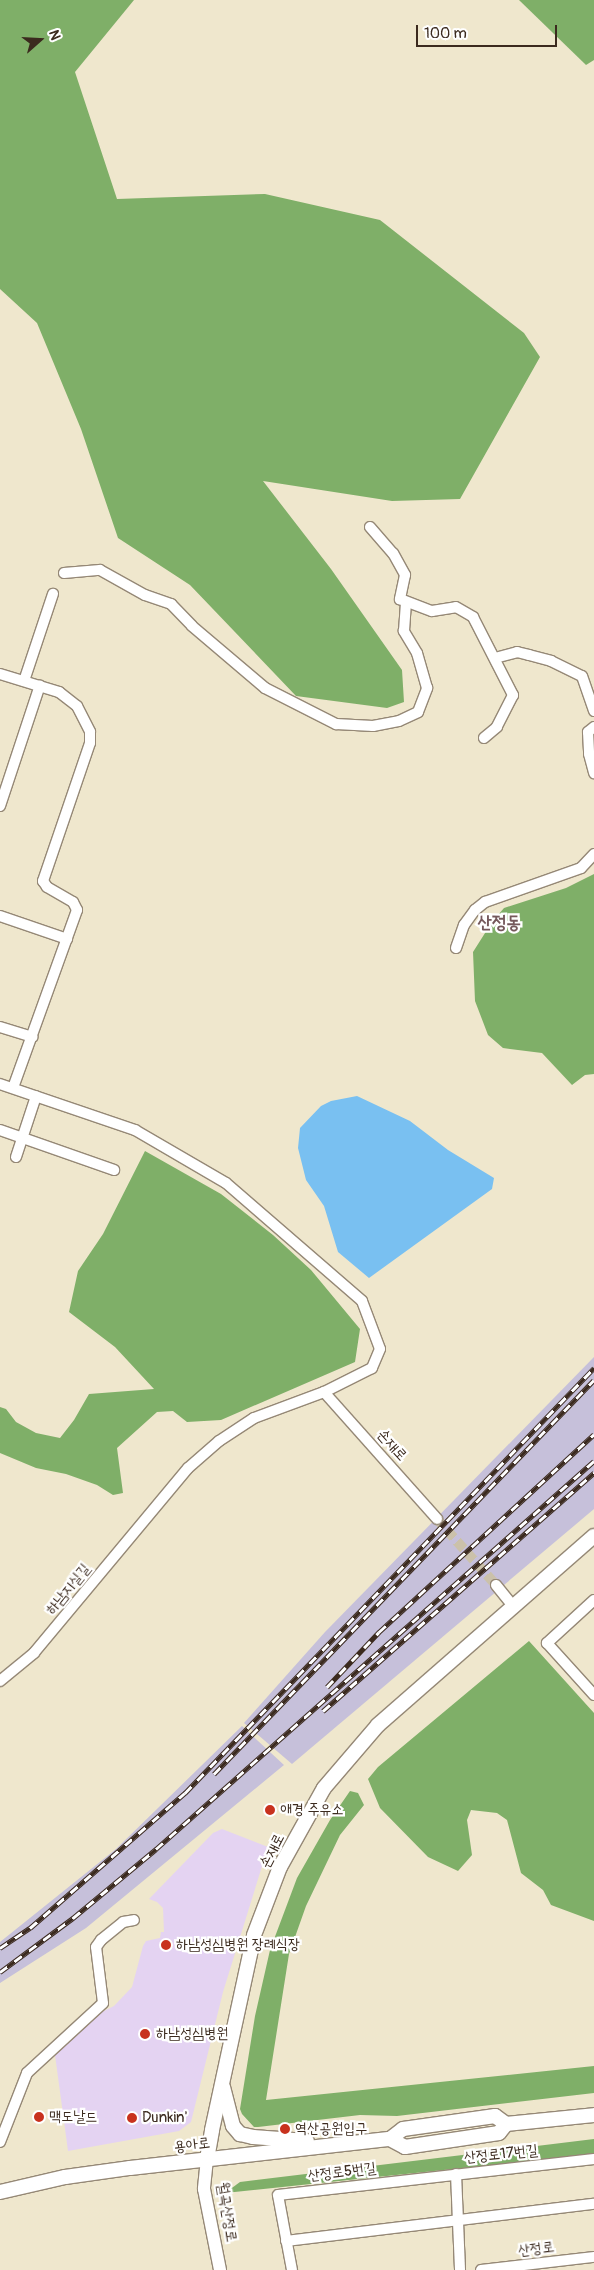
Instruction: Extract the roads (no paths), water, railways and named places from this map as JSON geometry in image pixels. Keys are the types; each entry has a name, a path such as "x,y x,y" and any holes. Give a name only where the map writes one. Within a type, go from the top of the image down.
{"main road":[{"name":"손재로","path":"207,2159 254,1935 280,1867 324,1788 378,1725 594,1536"},
{"path":"222,2083 233,2126 240,2134 253,2137 340,2143"},
{"name":"용아로","path":"0,2192 65,2177 340,2143 390,2139 403,2129 495,2116 506,2124 594,2115"}],"street":[{"path":"370,527 393,552 405,575 400,599 432,611 456,607 473,617 513,695 496,726 484,738"},
{"path":"64,573 100,570 145,595 171,604 192,626 265,688 336,724 373,726 399,721 418,712 427,688 417,653 404,632 406,602"},
{"path":"24,681 53,594"},
{"path":"495,658 517,652 551,661 582,676 594,711"},
{"path":"0,674 58,692 77,706 90,732 90,743 43,881 47,887 73,902 77,910 33,1037 25,1049 13,1088"},
{"path":"0,806 40,685"},
{"path":"594,727 588,732 589,754 594,772"},
{"path":"456,948 464,925 475,910 485,902 581,868 594,854"},
{"path":"0,916 67,939"},
{"path":"0,1027 33,1037"},
{"name":"하남지실길","path":"0,1084 135,1130 226,1183 362,1302 380,1349 372,1368 324,1392 254,1418 219,1441 188,1468 34,1653 0,1681"},
{"path":"16,1157 36,1096"},
{"path":"0,1130 114,1170"},
{"name":"손재로","path":"324,1392 437,1519"},
{"path":"496,1585 513,1606"},
{"path":"594,1602 547,1643 594,1695"},
{"path":"0,2142 27,2073 103,2003 96,1947 100,1940 123,1922 134,1920"},
{"name":"월곡산정로","path":"207,2159 204,2188 220,2270"},
{"name":"산정로17번길","path":"460,2270 456,2174 594,2159"},
{"name":"산정로5번길","path":"292,2270 278,2195 456,2174"},
{"path":"286,2241 594,2204"},
{"name":"산정로","path":"481,2270 594,2257"}],"water":[{"path":"357,1096 410,1121 448,1150 494,1178 492,1189 369,1278 338,1252 324,1206 306,1180 298,1148 300,1128 321,1106 331,1101"}],"tunnel":[{"path":"437,1519 496,1585"}],"railway":[{"path":"0,1948 30,1928 185,1793 594,1368"},
{"path":"214,1774 594,1380"},
{"path":"327,1687 379,1632 594,1434"},
{"path":"0,1972 73,1918 156,1849 594,1461"},
{"path":"323,1711 594,1473"}],"place":[{"name":"애경 주유소","path":"270,1810"},
{"name":"하남성심병원 장례식장","path":"166,1945"},
{"name":"하남성심병원","path":"145,2034"},
{"name":"맥도날드","path":"39,2117"},
{"name":"Dunkin'","path":"132,2118"},
{"name":"역산공원입구","path":"285,2129"}],"district":[{"name":"산정동","path":"499,923"}]}
